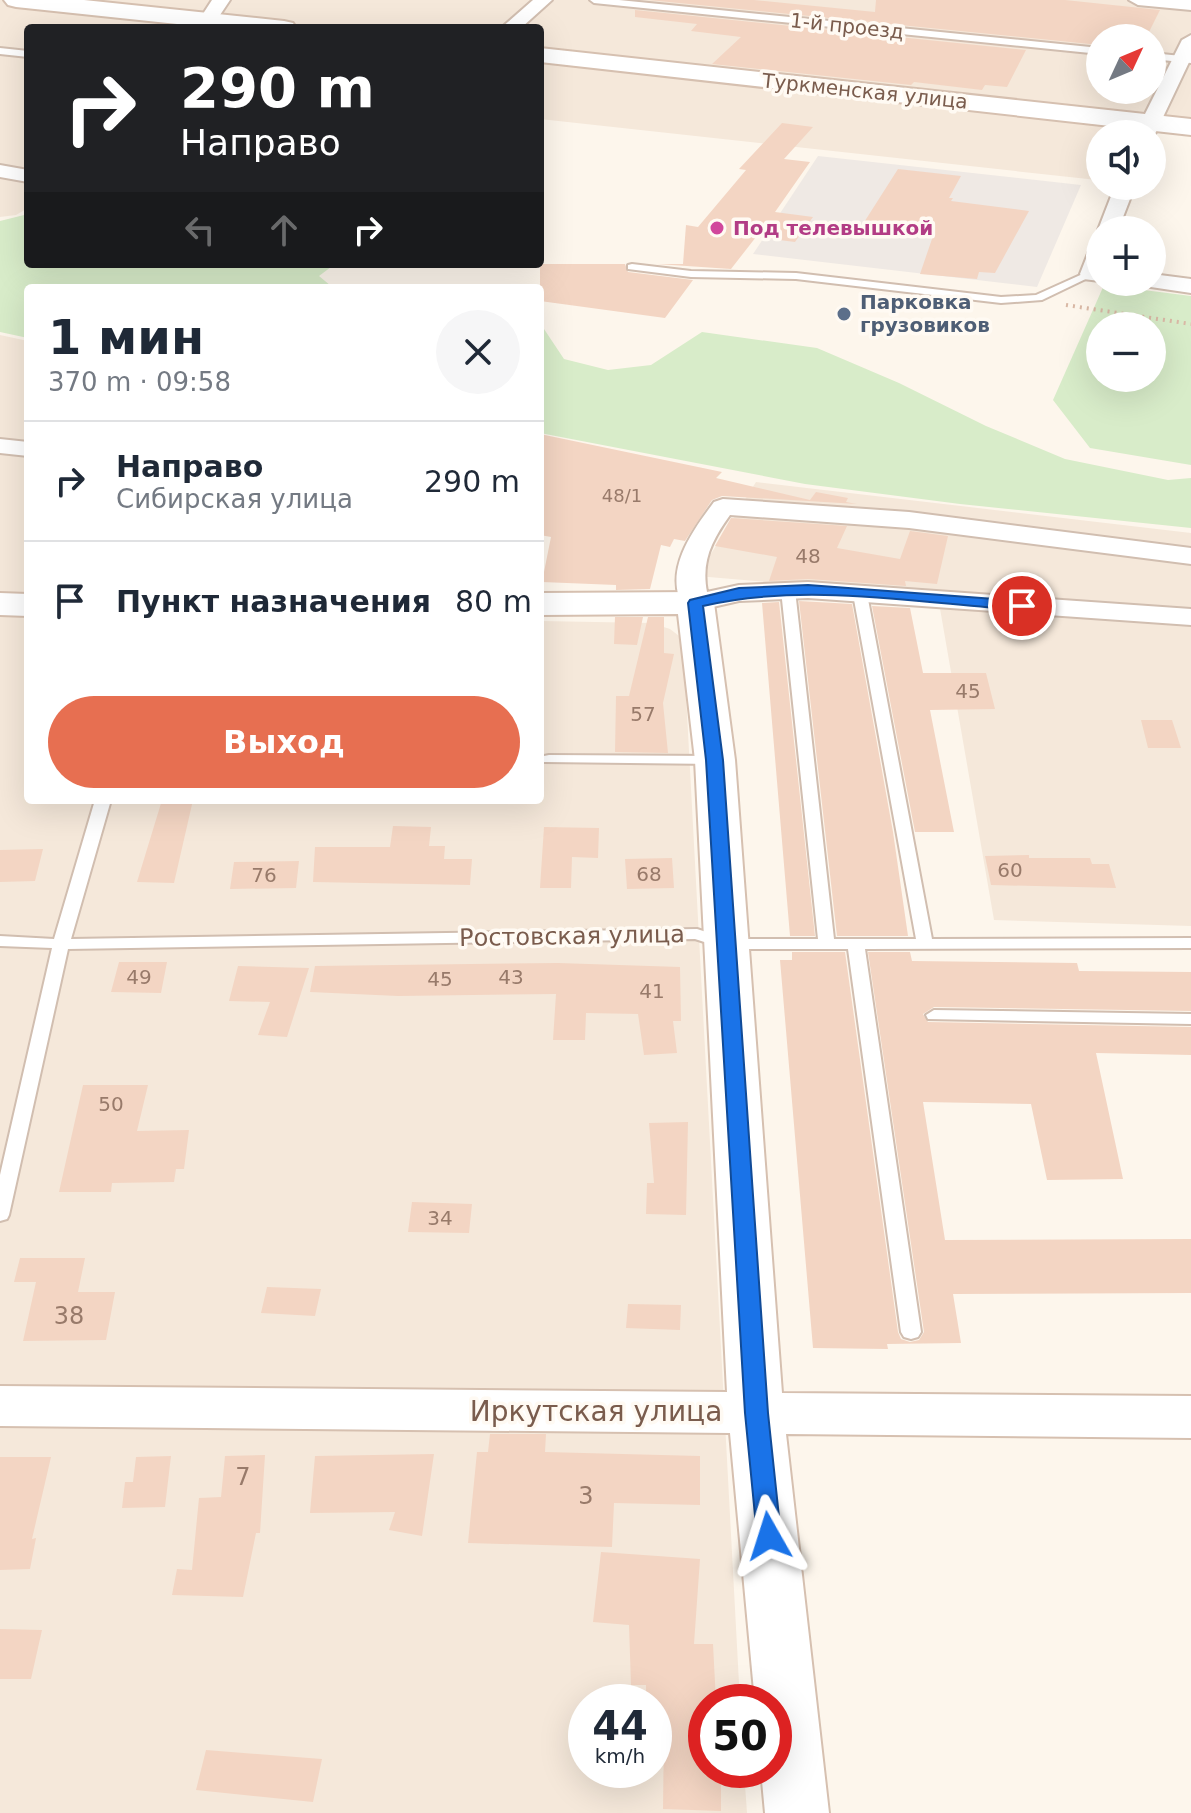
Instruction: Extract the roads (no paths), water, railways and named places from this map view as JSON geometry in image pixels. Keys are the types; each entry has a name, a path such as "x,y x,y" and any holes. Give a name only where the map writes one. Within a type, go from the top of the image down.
{"main road":[{"path":"16,0 214,10 240,24"},
{"name":"Туркменская улица","path":"544,55 1086,121"},
{"name":"Туркменская улица","path":"1166,128 1191,127"},
{"path":"544,604 695,603 715,760 756,1413 797,1813"},
{"path":"0,604 24,605"},
{"name":"Иркутская улица","path":"0,1406 1191,1417"}],"street":[{"path":"515,24 543,0"},
{"path":"1138,0 1191,5"},
{"path":"1152,120 1187,60 1191,40"},
{"path":"0,171 24,175"},
{"path":"1166,283 1191,286"},
{"path":"0,446 24,449"},
{"path":"1191,556 923,521 723,507 691,560 689,573 695,603 739,593 788,590 1191,617"}],"lane":[{"name":"1-й проезд","path":"594,0 1086,50"},
{"path":"0,51 24,54"},
{"path":"1166,58 1187,60"},
{"path":"632,267 691,274 796,276 984,299 1041,297 1086,278"},
{"path":"788,590 827,945"},
{"path":"860,594 925,945"},
{"path":"549,759 715,760"},
{"path":"0,1215 61,944 102,804"},
{"name":"Ростовская улица","path":"0,941 61,944 697,934 726,944 1191,943"},
{"path":"856,945 911,1332"},
{"path":"934,1015 1191,1019"}],"place":[{"name":"Под телевышкой","path":"717,228"},
{"name":"Парковка грузовиков","path":"844,314"}]}
